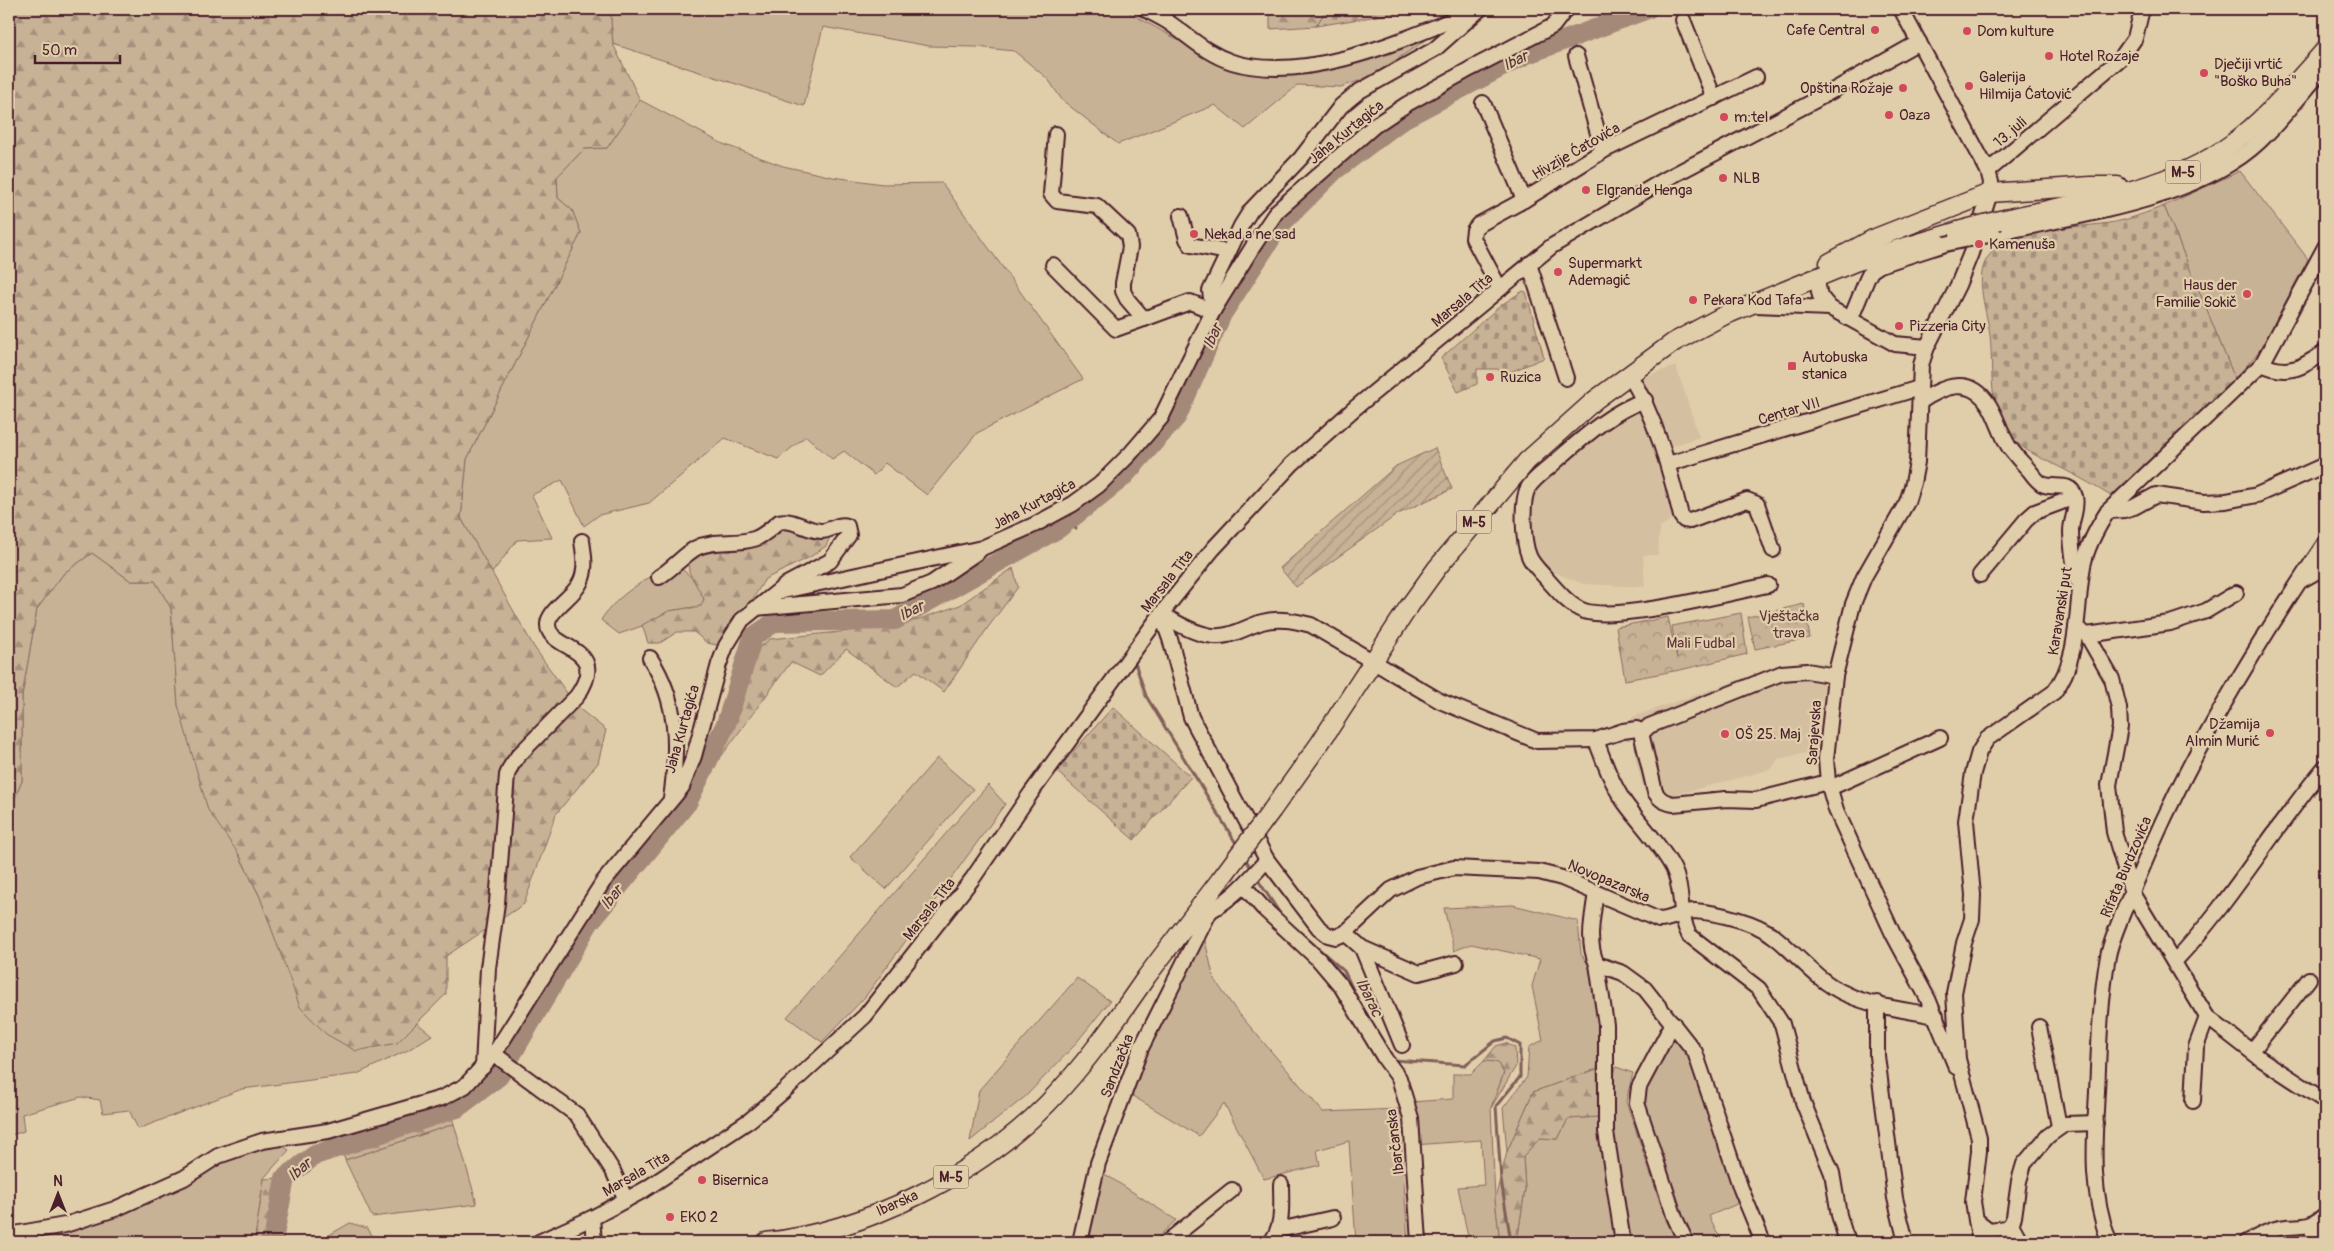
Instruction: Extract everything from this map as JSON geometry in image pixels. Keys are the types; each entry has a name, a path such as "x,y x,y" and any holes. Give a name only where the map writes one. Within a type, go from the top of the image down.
{"main road":[{"name":"M-5","path":"1206,908 1220,880 1320,743 1437,568 1527,461 1595,400 1682,338 1747,306 1816,277 1896,248 1958,230 1997,227 2146,186 2198,165 2242,136 2270,110 2325,50"},
{"path":"1816,277 1840,256 1873,239 1990,193 2091,186 2146,186"},
{"name":"Ibarska","path":"778,1242 857,1220 903,1202 976,1162 1046,1105 1097,1046 1206,908"}],"street":[{"path":"1144,9 1169,22 1204,48 1232,62 1268,67 1294,68 1321,64 1396,42 1480,9"},
{"name":"Jaha Kurtagića","path":"1214,311 1210,292 1227,252 1252,210 1301,158 1341,106 1358,92 1436,49 1480,9"},
{"name":"Jaha Kurtagića","path":"9,1235 65,1225 115,1210 184,1178 218,1156 262,1141 328,1131 442,1098 465,1086 483,1067 498,1057 603,882 682,787 694,756 714,680 726,646 742,620 755,608 902,596 932,583 982,548 1034,525 1073,504 1099,485 1130,454 1161,418 1214,311 1277,211 1374,126 1407,104 1553,26 1566,9"},
{"name":"13. juli","path":"1901,9 1988,171 2121,58 2135,38 2142,9"},
{"path":"1684,20 1714,98"},
{"name":"Marsala Tita","path":"539,1242 626,1200 750,1120 865,1016 973,878 1031,793 1161,614 1213,550 1292,464 1355,408 1552,246 1664,180 1816,100 1919,42"},
{"path":"1576,56 1603,151"},
{"path":"1851,318 1871,271 1880,265 1997,227 2137,202 2176,189 2210,174 2235,160 2260,141 2325,67"},
{"name":"Hivzije Ćatovića","path":"1500,289 1473,235 1478,225 1524,200 1603,151 1756,77"},
{"path":"1483,103 1524,200"},
{"path":"1056,134 1051,194 1057,200 1097,206 1128,235 1130,247 1123,283 1124,291 1126,299 1144,319"},
{"path":"1988,171 1991,182 1990,193"},
{"name":"Sarajevska","path":"1963,1081 1948,1052 1936,1016 1881,907 1836,810 1829,785 1826,759 1835,676 1853,604 1864,577 1907,502 1914,483 1917,462 1921,365 1927,347 1961,277 1990,193"},
{"path":"1182,216 1187,239 1191,245 1227,252"},
{"name":"Karavanski put","path":"1963,1081 1954,1023 1954,993 1964,944 1972,919 1973,895 1966,821 1973,773 1979,752 1986,739 2054,692 2062,682 2081,632 2079,598 2086,553 2108,511 2262,364 2325,247"},
{"path":"1529,264 1566,378"},
{"path":"1053,265 1116,329 1190,302 1214,311"},
{"path":"1816,277 1820,296 1830,308"},
{"path":"1747,306 1830,308 1895,344 1927,347"},
{"path":"2262,364 2274,370 2291,371 2309,363 2325,352"},
{"path":"1629,374 1645,400 1668,464 1681,516 1684,520 1690,521 1752,500 1757,504 1773,550"},
{"name":"Centar VII","path":"1668,464 1947,386 1961,386 1974,391 1988,404 2009,447 2038,480 2048,486 2064,486 2072,490 2075,496"},
{"path":"1645,400 1622,409 1600,422 1528,488 1524,505 1524,522 1526,547 1532,562 1574,607 1586,612 1602,614 1656,607 1768,585"},
{"path":"2108,511 2134,507 2156,495 2204,502 2226,502 2257,495 2325,465"},
{"path":"1980,575 2026,520 2035,512 2075,496 2071,542 2079,598"},
{"path":"659,577 672,570 695,548 707,544 755,539 779,522 788,522 821,531 842,524 847,526 849,535 830,560 796,578 755,608"},
{"path":"483,1067 488,968 497,903 507,775 518,756 577,696 584,684 587,671 582,654 556,640 548,631 547,622 551,614 576,591 581,581 584,565 582,541"},
{"name":"Rifata Burdzovića","path":"2109,1242 2096,1196 2094,1155 2100,1037 2108,954 2157,830 2219,714 2299,582 2325,543"},
{"name":"Jaha Kurtagića","path":"772,594 982,548"},
{"path":"2299,582 2325,567"},
{"path":"2236,593 2206,611 2170,623 2081,632 2112,679 2119,708 2120,727 2109,784 2114,832 2132,893 2207,1017 2261,1060 2325,1101"},
{"path":"1161,614 1207,635 1233,635 1262,622 1288,620 1311,626 1440,701 1537,741 1596,740 1623,731 1637,730 1642,732 1658,723 1782,673 1807,671 1835,676"},
{"path":"1161,614 1191,717 1263,863 1319,928 1328,934 1336,937 1345,933 1362,948 1419,973 1456,963"},
{"path":"650,658 660,677 676,730 676,753 670,801"},
{"path":"1642,732 1644,754 1655,792 1665,803 1673,804 1726,799 1756,800 1829,785 1940,738"},
{"path":"1596,740 1612,782 1624,802 1665,853 1674,871 1682,896 1684,925 1689,935 1759,989 1782,1024 1803,1102 1832,1173 1839,1215 1849,1242"},
{"path":"2174,962 2204,930 2298,799 2325,767"},
{"path":"1206,908 1247,882 1263,863"},
{"name":"Novopazarska","path":"1345,933 1391,890 1417,877 1454,868 1539,872 1562,878 1659,920 1669,920 1682,913 1693,911 1722,915 1748,923 1774,936 1821,979 1846,994 1877,1004 1936,1016"},
{"name":"Ibarčanska","path":"1247,882 1263,908 1319,960 1341,986 1385,1060 1399,1078 1406,1094 1411,1118 1419,1242"},
{"path":"1596,892 1590,944 1597,964 1606,1026 1606,1132 1623,1242"},
{"name":"Sandzačka","path":"1080,1242 1098,1163 1140,1048 1206,908"},
{"path":"1362,948 1402,1045"},
{"path":"1597,964 1623,973 1646,989 1695,1052 1741,1189 1763,1242"},
{"path":"2252,1051 2310,979"},
{"path":"1877,1004 1876,1039 1878,1066 1895,1198 1906,1242"},
{"path":"2193,1101 2196,1047 2207,1017"},
{"path":"1673,1023 1639,1087 1637,1103 1672,1209 1686,1242"},
{"path":"2039,1027 2059,1126"},
{"path":"498,1057 577,1115 613,1171 626,1200"},
{"path":"1963,1081 1979,1138 1973,1202 1980,1242"},
{"path":"1976,1220 1989,1230 2006,1228 2011,1224 2024,1164 2034,1151 2059,1126 2074,1122 2096,1123"},
{"path":"1271,1242 1279,1230 1281,1184"},
{"path":"1167,1242 1232,1190"},
{"path":"2313,1242 2325,1215"},
{"path":"592,1218 594,1242"},
{"path":"1279,1230 1333,1218"},
{"path":"2011,1224 2021,1242"},
{"path":"2247,1242 2281,1228 2319,1227"}],"shaded area":[{"path":"1676,366 1699,437 1667,448 1643,377"},
{"path":"1642,412 1674,517 1660,528 1658,555 1643,555 1645,587 1583,584 1549,570 1528,548 1524,487 1603,414"},
{"name":"OŠ 25. Maj","path":"1791,663 1827,663 1814,751 1778,759 1772,769 1690,791 1658,797 1644,791 1635,757 1632,717 1755,674"}],"green space":[{"path":"9,9 610,9 613,44 640,100 607,148 584,149 557,177 558,198 572,210 581,233 467,459 461,518 534,647 577,707 606,730 598,763 556,814 524,904 446,956 446,994 397,1043 356,1051 326,1034 300,1007 260,897 240,856 208,810 178,705 171,608 155,581 131,581 92,553 64,573 37,609 22,696 22,781 9,811"},
{"path":"610,9 1123,9 1208,57 1303,64 1432,36 1370,77 1341,87 1298,85 1245,129 1215,105 1118,144 1062,100 1048,79 1014,51 976,47 929,46 823,27 804,106 613,44"},
{"path":"1270,9 1327,9 1316,26 1270,29"},
{"path":"1327,9 1421,9 1316,26"},
{"path":"640,100 723,144 783,166 833,177 883,184 942,183 1083,379 977,433 927,495 885,463 874,475 844,451 832,459 806,436 778,459 725,438 649,503 599,515 584,526 562,480 532,495 552,538 517,540 492,573 461,518 467,459 581,233 572,210 558,198 557,177 584,149 607,148"},
{"path":"2240,171 2308,259 2261,349 2235,379 2164,206"},
{"path":"2164,206 2235,379 2111,496 2025,449 2004,428 1995,403 1993,390 1990,335 1983,301 1981,278 1983,267 1988,257 1996,249 2025,235 2058,228 2124,220"},
{"path":"1523,291 1526,292 1544,358 1503,375 1498,369 1477,369 1477,384 1458,392 1441,358 1501,305"},
{"path":"1435,448 1452,489 1398,514 1296,587 1280,568 1396,466"},
{"path":"780,524 834,527 826,546 810,557 765,579 746,610 731,623 717,645 707,643 694,632 677,632 660,643 648,643 642,625 669,611 701,606 704,599 689,572 688,555 714,546 729,552 745,546"},
{"path":"92,553 131,581 155,581 171,608 178,705 240,857 260,897 301,1007 397,1043 417,1023 432,1035 408,1050 357,1074 242,1089 138,1129 129,1110 103,1113 100,1100 81,1097 22,1114 24,1131 9,1136 9,811 22,781 22,696 37,609 64,573"},
{"path":"673,564 688,574 695,582 704,599 701,606 669,611 642,626 619,634 601,620 624,594"},
{"path":"1013,568 1018,587 944,692 916,671 897,687 846,649 820,676 791,662 720,758 756,650 770,639 899,626 960,605"},
{"name":"Vještačka trava","path":"1804,604 1810,638 1755,649 1748,617"},
{"name":"Mali Fudbal","path":"1741,613 1747,654 1680,670 1625,680 1616,627 1668,617 1677,658 1672,626"},
{"path":"1113,707 1191,777 1134,840 1056,771"},
{"path":"937,758 973,789 886,889 850,857"},
{"path":"988,785 1005,804 865,997 822,1042 787,1017"},
{"path":"1513,905 1578,921 1581,954 1592,970 1601,1026 1597,1069 1533,1092 1507,1152 1503,1108 1527,1077 1529,1047 1543,1040 1532,986 1540,959 1471,944 1454,951 1444,908"},
{"path":"1203,932 1214,979 1235,1009 1323,1112 1399,1109 1408,1242 1356,1242 1349,1141 1317,1150 1320,1165 1264,1179 1224,1103 1199,1136 1131,1095 1158,1028"},
{"path":"1077,978 1110,1001 1072,1048 1026,1096 970,1141 979,1090"},
{"path":"1674,1037 1683,1038 1690,1050 1737,1190 1737,1204 1709,1216 1722,1242 1690,1242 1641,1102 1659,1053"},
{"path":"1506,1043 1515,1048 1516,1066 1491,1108 1504,1073 1497,1062 1484,1061 1496,1046"},
{"path":"1484,1061 1497,1062 1504,1073 1491,1108 1495,1199 1500,1242 1469,1242 1458,1187 1484,1185 1481,1140 1414,1145 1411,1102 1453,1099 1453,1074 1471,1074"},
{"path":"1616,1067 1633,1073 1626,1101 1666,1220 1677,1242 1625,1242 1606,1109"},
{"path":"1597,1069 1598,1117 1568,1119 1558,1139 1540,1138 1523,1156 1525,1189 1517,1242 1500,1242 1495,1199 1507,1152 1533,1092"},
{"path":"451,1115 454,1124 345,1160 342,1151"},
{"path":"1598,1117 1617,1242 1517,1242 1525,1189 1523,1156 1540,1138 1558,1139 1568,1119"},
{"path":"454,1124 477,1204 372,1217 345,1160"},
{"path":"281,1145 289,1150 264,1178 255,1238 250,1242 42,1242 41,1233 213,1165 260,1149"},
{"path":"1100,1171 1176,1220 1153,1242 1089,1242 1083,1238"},
{"path":"280,1178 268,1234 264,1242 250,1242 255,1238 264,1179"},
{"path":"350,1223 367,1228 377,1242 317,1242"}],"waterway":[{"name":"Ibar","path":"270,1242 274,1235 285,1178 315,1155 457,1108 499,1076 589,923 687,803 726,724 753,637 775,622 895,620 1059,528 1122,478 1177,416 1222,314 1279,226 1335,170 1403,119 1525,55 1648,9"},
{"name":"Ibarac","path":"1069,521 1076,529"},
{"name":"Ibarac","path":"1135,663 1146,696 1237,845"},
{"name":"Ibarac","path":"1244,857 1253,871"},
{"name":"Ibarac","path":"1256,877 1281,915 1344,971 1361,1006"},
{"name":"Ibarac","path":"1393,1060 1465,1065 1495,1041 1507,1038 1520,1045 1520,1077 1496,1106 1501,1180 1511,1242"}],"place":[{"name":"Cafe Central","path":"1875,30"},
{"name":"Dom kulture","path":"1967,31"},
{"name":"Hotel Rozaje","path":"2049,56"},
{"name":"Dječiji vrtić \"Boško Buha\"","path":"2204,73"},
{"name":"Galerija Hilmija Ćatović","path":"1969,86"},
{"name":"Opština Rožaje","path":"1903,88"},
{"name":"Oaza","path":"1889,115"},
{"name":"m:tel","path":"1724,117"},
{"name":"NLB","path":"1723,178"},
{"name":"Elgrande Henga","path":"1586,190"},
{"name":"Nekad a ne sad","path":"1194,234"},
{"name":"Kamenuša","path":"1979,244"},
{"name":"Supermarkt Ademagić","path":"1558,272"},
{"name":"Haus der Familie Sokič","path":"2247,294"},
{"name":"Pekara Kod Tafa","path":"1693,300"},
{"name":"Pizzeria City","path":"1899,326"},
{"name":"Autobuska stanica","path":"1792,366"},
{"name":"Ruzica","path":"1490,377"},
{"name":"Džamija Almin Murić","path":"2270,733"},
{"name":"OŠ 25. Maj","path":"1725,734"},
{"name":"Bisernica","path":"702,1180"},
{"name":"EKO 2","path":"670,1217"}]}
